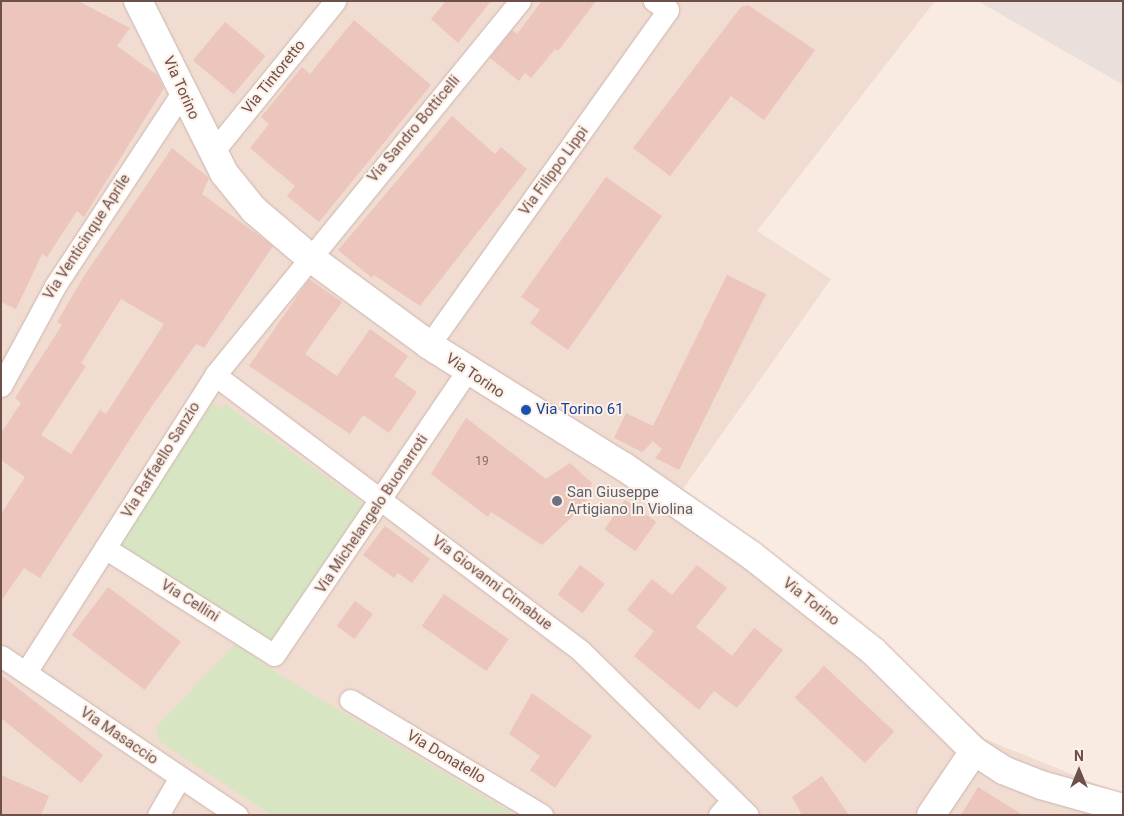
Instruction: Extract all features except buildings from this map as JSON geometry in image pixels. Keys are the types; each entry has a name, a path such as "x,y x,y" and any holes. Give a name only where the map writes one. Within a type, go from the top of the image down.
{"street":[{"name":"Via Torino","path":"138,1 212,153 254,210 308,256 467,371 623,466 751,555 873,651 974,751 1033,782 1123,808"},
{"name":"Via Tintoretto","path":"212,153 335,1"},
{"name":"Via Sandro Botticelli","path":"308,256 520,1"},
{"name":"Via Filippo Lippi","path":"429,345 668,10 654,1"},
{"name":"Via Venticinque Aprile","path":"1,386 54,286 182,93"},
{"name":"Via Raffaello Sanzio","path":"26,672 215,375 308,256"},
{"name":"Via Michelangelo Buonarroti","path":"274,655 383,499 467,371"},
{"name":"Via Giovanni Cimabue","path":"215,375 383,499 581,651 726,808 748,815"},
{"name":"Via Cellini","path":"105,548 274,655"},
{"name":"Via Masaccio","path":"1,656 237,815"},
{"name":"Via Donatello","path":"350,700 542,815"},
{"path":"932,815 974,751"},
{"path":"158,815 180,777"}],"shaded area":[{"path":"1,1 935,1 757,231 831,279 683,489 853,617 985,739 1123,795 1123,815 1,815"},
{"path":"978,1 1123,1 1123,85"}],"green space":[{"path":"213,403 222,409 225,404 368,507 272,647 118,545"},
{"path":"235,644 275,672 515,815 271,815 159,741 156,727"}],"place":[{"name":"Via Torino 61","path":"526,410"},
{"name":"San Giuseppe Artigiano In Violina","path":"557,501"}]}
